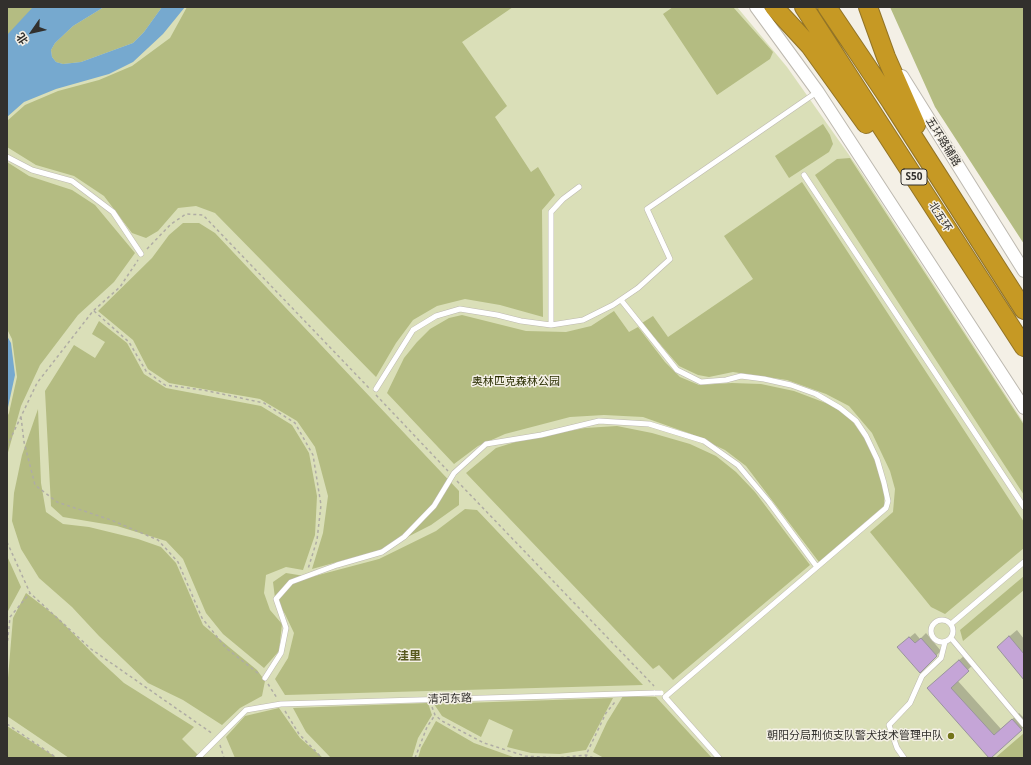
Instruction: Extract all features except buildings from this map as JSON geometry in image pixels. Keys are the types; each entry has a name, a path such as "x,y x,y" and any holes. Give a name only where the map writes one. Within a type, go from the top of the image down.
{"highway":[{"path":"774,7 810,46 860,116 949,231"},
{"name":"北五环","path":"804,7 1024,347"},
{"name":"北五环","path":"827,7 1024,310"},
{"path":"868,7 886,57 933,168"}],"street":[{"path":"756,7 818,92 1024,408"},
{"name":"五环路辅路","path":"872,7 903,78 1024,272"}],"lane":[{"path":"375,392 413,330 436,316 460,309 497,314 521,321 551,325 583,320 621,300 638,288 670,259 647,208 818,92"},
{"path":"7,157 32,170 72,181 113,212 141,254"},
{"path":"804,175 1024,507"},
{"path":"551,325 551,212 563,198 579,187"},
{"path":"621,300 677,370 701,382 726,380 741,376 764,379 791,385 816,394 840,408 856,421 866,436 877,459 888,501 886,508 660,695 719,758"},
{"path":"265,678 281,653 286,628 276,599 290,582 337,565 382,552 404,537 434,506 452,475 486,444 600,421 649,424 704,441 738,466 769,502 817,566"},
{"path":"951,624 1024,562"},
{"path":"945,620 951,624 954,631 951,638 945,642 938,642 932,637 932,626 937,621 945,620"},
{"path":"951,638 1024,725"},
{"path":"904,758 897,748 889,724 910,703 922,676 940,658 945,642"},
{"name":"清河东路","path":"218,737 246,710 281,704 621,694 660,695"},
{"path":"198,758 218,737"}],"path":[{"path":"7,446 37,383 93,311 120,287 141,254 171,224 186,214 203,215 369,388"},
{"path":"93,311 129,342 146,371 165,385 203,390 264,403 295,423 313,455 320,505 317,540 306,576"},
{"path":"375,392 660,695"},
{"path":"21,417 24,442 35,485 57,502 111,520 158,540 178,562 202,618 226,648 265,678 299,734 322,758"},
{"path":"7,542 30,593 91,649 218,737 224,758"},
{"path":"7,648 10,617 30,593"},
{"path":"586,758 586,755 606,713 621,694"},
{"path":"430,700 435,715 442,721 484,743 525,756 556,758 586,755 594,758"},
{"path":"415,758 427,727 435,715"},
{"path":"7,724 57,758"}],"green space":[{"name":"奥林匹克森林公园","path":"7,7 737,7 787,67 859,169 1024,423 1024,758 7,758"},
{"path":"7,7 34,7 7,44"},
{"path":"104,7 162,7 144,32 133,43 81,62 63,64 56,62 52,57 51,50 55,43 73,26"},
{"path":"187,7 513,7 462,42 507,106 495,117 531,172 538,167 555,195 542,210 543,317 500,305 465,299 437,306 413,320 396,343 376,377 215,213 196,206 178,208 158,231 146,238 132,233 104,196 74,176 36,165 7,147 7,121 25,105 58,91 99,80 132,66 170,38"},
{"path":"673,7 733,7 773,52 770,59 717,95 663,14"},
{"path":"890,7 1024,7 1024,244 935,107"},
{"path":"823,124 830,135 833,144 829,152 789,178 775,156"},
{"path":"850,158 1024,425 1024,495 815,175 837,159"},
{"path":"7,162 29,176 72,190 95,205 135,253 114,282 78,315 40,365 21,406 7,456 7,417 17,377 12,339 7,329"},
{"path":"802,182 1024,522 1024,548 945,614 931,607 870,532 893,512 895,489 890,471 872,433 849,406 826,394 787,380 733,372 709,377 698,375 679,366 642,323 653,316 668,337 753,279 724,236"},
{"path":"183,223 199,223 215,233 459,491 459,505 431,525 384,549 312,569 323,533 328,496 315,447 297,421 260,399 169,383 148,369 133,340 98,311 152,258 169,235"},
{"path":"614,311 629,332 638,327 665,362 680,377 699,385 732,383 761,384 794,391 831,405 850,418 866,440 878,468 884,493 884,506 819,562 746,466 725,450 691,434 643,417 604,415 570,417 505,434 478,446 454,464 387,393 404,358 417,342 430,329 449,318 462,315 526,331 566,332 591,326"},
{"path":"99,321 127,343 144,374 166,388 261,406 292,425 309,453 317,496 315,535 303,570 286,567 266,575 264,593 270,610 282,624 279,651 264,668 223,634 206,613 183,559 166,541 117,526 63,517 51,506 45,391 74,345 95,358 105,342 92,334"},
{"path":"38,409 41,483 46,512 63,524 89,527 138,539 161,547 176,563 203,625 257,670 265,681 262,696 240,708 222,725 183,700 148,683 99,636 72,607 39,578 21,549 12,521 14,493 22,455"},
{"path":"617,426 652,433 690,444 716,456 736,472 755,492 810,565 673,680 659,665 653,669 466,473 496,448 525,439 585,428"},
{"path":"465,509 477,510 643,685 285,695 275,679 288,658 294,633 275,598 273,582 286,573 311,577 379,559 436,531"},
{"path":"7,556 21,587 8,611 7,621"},
{"path":"1024,576 1024,590 963,641 960,630"},
{"path":"26,593 57,617 124,683 194,727 182,739 198,755 195,758 69,758 7,716 7,690 13,618"},
{"path":"623,696 656,697 712,758 604,758 593,752 607,722"},
{"path":"613,698 586,750 560,754 531,753 507,747 513,730 489,719 481,737 442,716 434,704"},
{"path":"428,703 432,715 418,738 412,758 331,758 306,732 293,708"},
{"path":"279,708 300,738 323,758 235,758 226,737 245,716"},
{"path":"436,721 474,743 516,758 418,758 421,748"},
{"path":"7,726 54,756 57,758 7,758"},
{"path":"1024,733 1024,758 995,758"}],"water":[{"path":"33,7 104,7 73,26 55,43 51,50 52,57 56,62 63,64 81,62 133,43 144,32 162,7 185,7 163,34 133,62 109,74 56,89 24,102 7,117 7,35"},
{"path":"7,336 11,343 15,375 7,412"}],"place":[{"name":"朝阳分局刑侦支队警犬技术管理中队","path":"951,736"}],"district":[{"name":"洼里","path":"409,657"}]}
